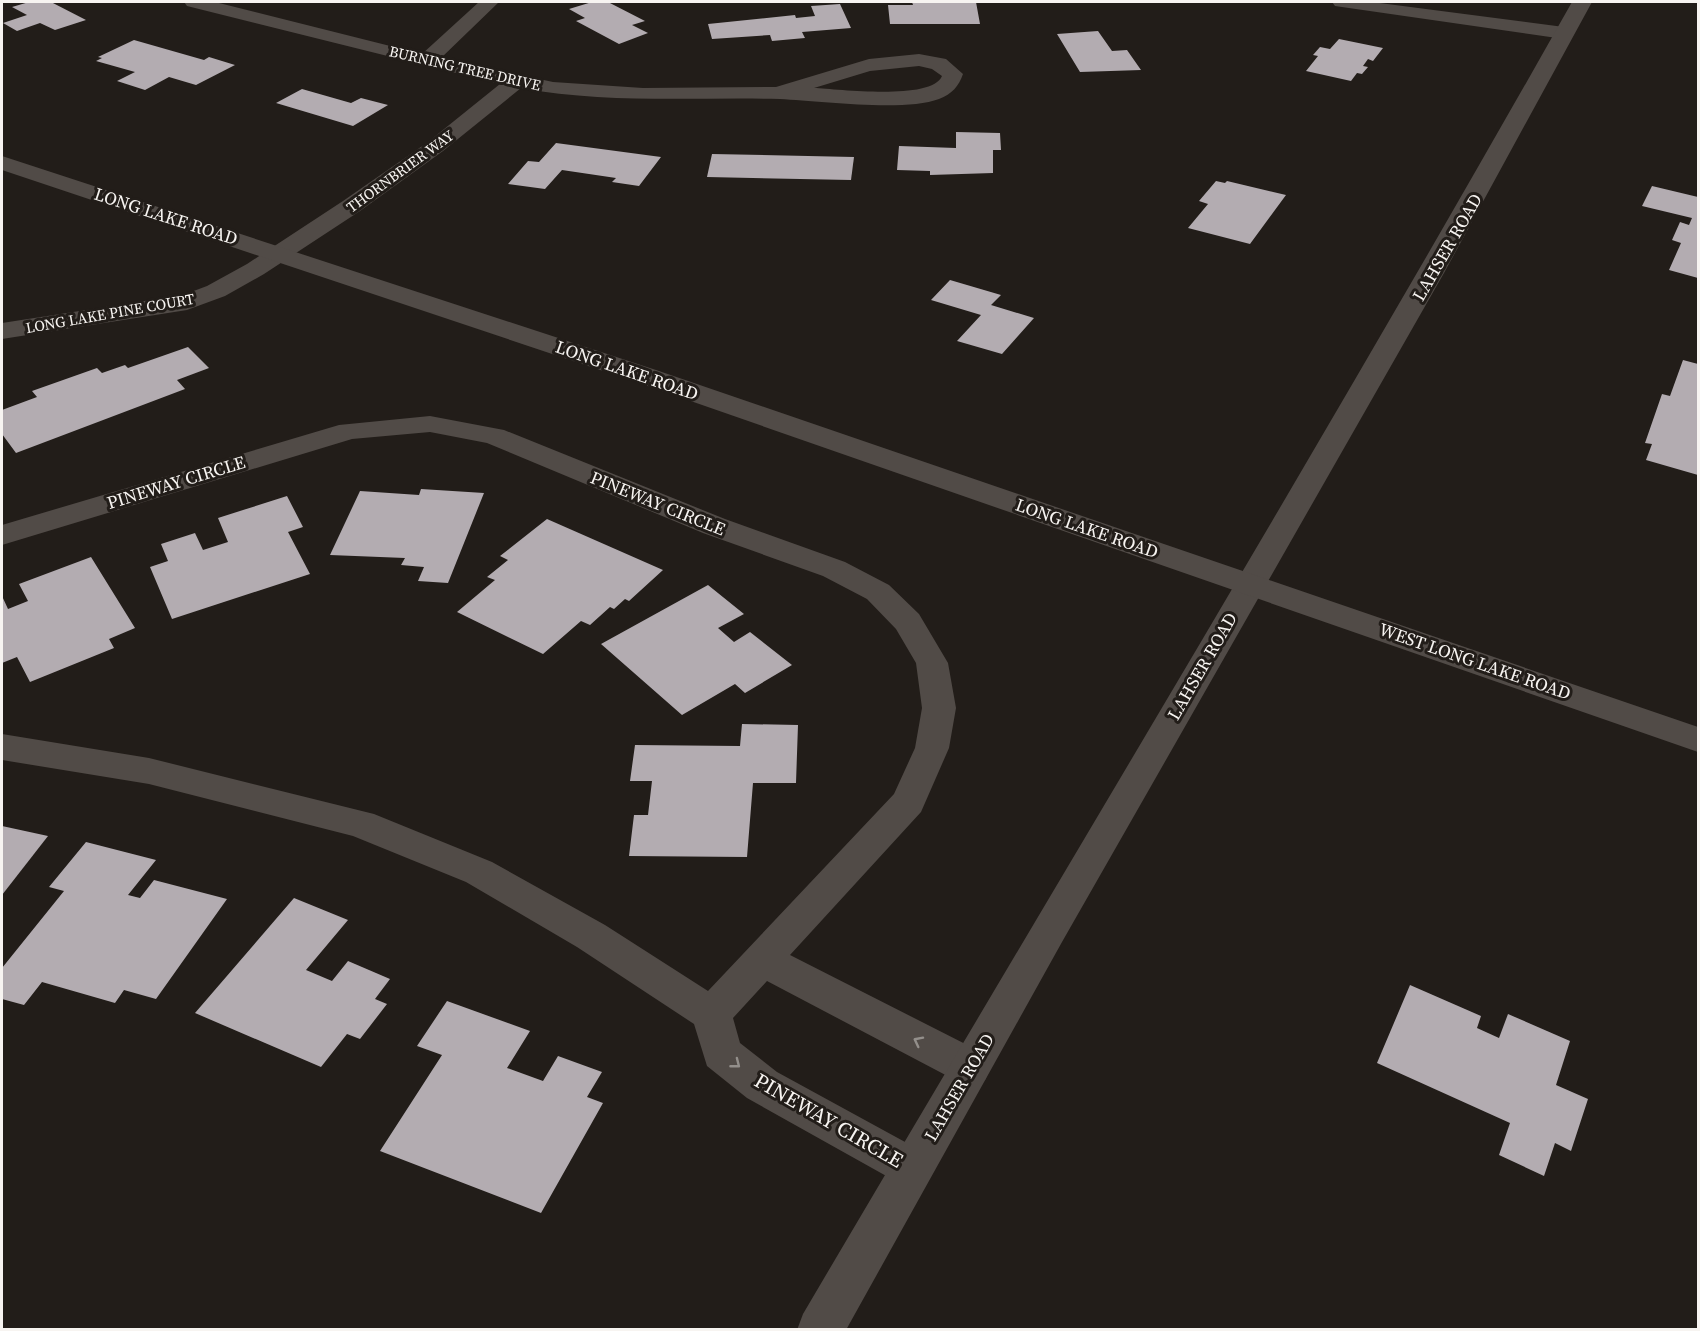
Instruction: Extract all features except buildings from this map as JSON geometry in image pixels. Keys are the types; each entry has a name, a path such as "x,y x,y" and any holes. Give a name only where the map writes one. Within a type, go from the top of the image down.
{"street":[{"name":"BURNING TREE DRIVE","path":"194,2 426,61 516,82 553,88 643,94 778,93 916,97 943,89 953,78 953,74 943,65 932,61 903,59 778,93"},
{"path":"426,61 489,2"},
{"path":"1342,2 1399,11 1507,22 1564,33"},
{"name":"LAHSER ROAD","path":"820,1329 1432,273 1531,99 1582,2"},
{"name":"THORNBRIER WAY","path":"279,254 417,160 516,82"},
{"name":"LONG LAKE ROAD","path":"2,163 279,254 1251,583"},
{"name":"LONG LAKE PINE COURT","path":"2,331 187,302 215,294 279,254"},
{"name":"PINEWAY CIRCLE","path":"2,535 349,431 430,424 494,436 714,526 834,568 878,592 908,622 932,663 939,708 932,748 908,802 712,1014 722,1053 762,1084 912,1168"},
{"name":"WEST LONG LAKE ROAD","path":"1251,583 1698,740"},
{"path":"2,747 149,771 361,824 479,872 591,936 712,1014"},
{"path":"763,960 970,1067"}]}
